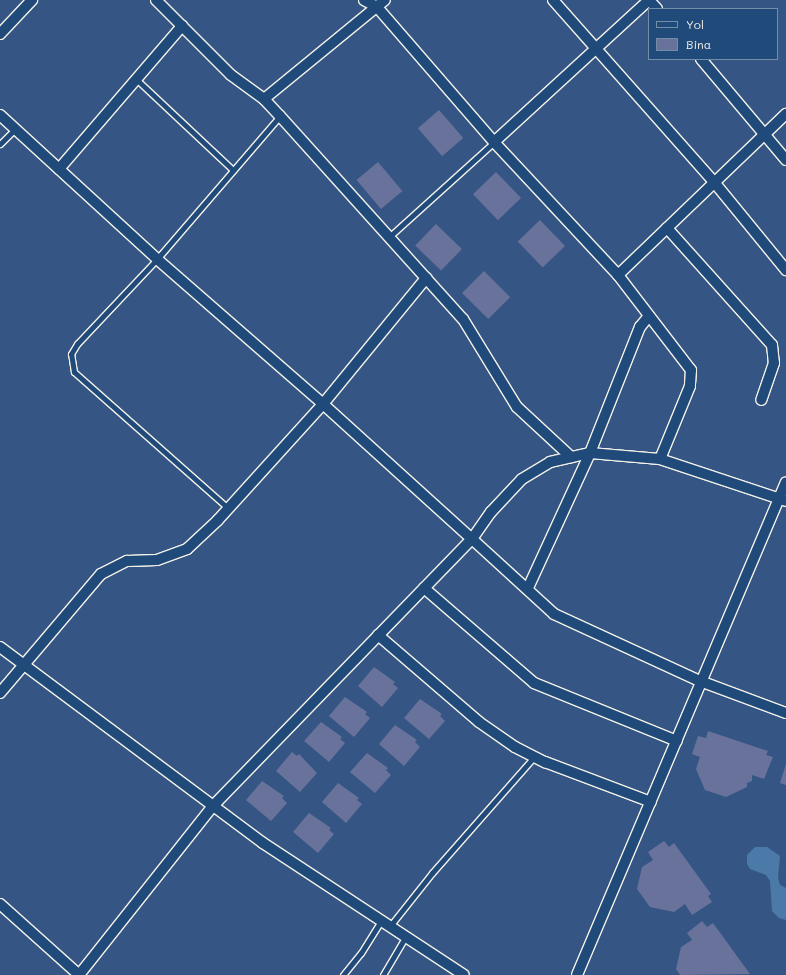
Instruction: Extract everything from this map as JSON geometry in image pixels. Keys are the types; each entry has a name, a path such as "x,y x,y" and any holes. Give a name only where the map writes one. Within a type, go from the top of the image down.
{"street":[{"path":"0,34 32,0"},
{"path":"156,0 231,75 264,98 463,319 517,407 571,457"},
{"path":"364,0 381,4 494,142 618,275 691,370 690,386 660,459"},
{"path":"553,0 714,182 786,270"},
{"path":"494,142 649,0 656,8"},
{"path":"264,98 381,4"},
{"path":"59,169 182,26"},
{"path":"702,60 786,160"},
{"path":"618,275 786,114"},
{"path":"0,115 157,259 323,404 528,588 554,614 700,681 786,713"},
{"path":"667,228 772,345 774,363 761,400"},
{"path":"0,693 101,574 127,561 157,560 187,549 229,509 323,404 426,278"},
{"path":"528,588 590,453 640,327 649,316"},
{"path":"0,904 79,975 213,806 472,539 491,512 522,479 550,462 590,453 660,459 783,500"},
{"path":"576,975 677,741 700,681 783,500 786,482"},
{"path":"424,588 534,683 677,741"},
{"path":"378,635 479,722 534,757 651,802"},
{"path":"0,647 263,843 464,975"}],"lane":[{"path":"136,79 233,170"},
{"path":"229,509 74,372 71,366 71,354 76,344 157,259 280,116"},
{"path":"0,144 15,129"},
{"path":"389,237 494,142"},
{"path":"343,975 386,923 534,757"},
{"path":"383,975 406,936"}],"water":[{"path":"755,847 767,847 780,856 778,878 780,885 786,888 786,920 779,918 772,911 770,881 766,875 750,869 747,864 747,855"}],"building":[{"path":"439,110 463,138 442,156 418,128"},
{"path":"378,162 402,191 381,209 357,180"},
{"path":"496,172 521,198 498,220 473,194"},
{"path":"540,220 565,246 543,267 518,242"},
{"path":"436,224 462,249 441,271 415,246"},
{"path":"484,271 510,297 488,319 462,293"},
{"path":"374,667 395,682 393,684 398,688 382,707 358,686"},
{"path":"345,697 367,712 365,714 370,718 354,737 329,716"},
{"path":"420,699 442,714 440,716 445,721 429,739 404,718"},
{"path":"321,722 342,737 340,739 345,743 329,762 304,741"},
{"path":"395,725 417,740 415,742 420,747 404,766 379,744"},
{"path":"708,731 768,751 766,755 773,757 764,779 752,775 752,781 747,783 747,787 726,797 705,790 696,769 700,757 692,754 698,736 706,738"},
{"path":"292,752 297,756 299,754 317,773 300,792 276,771"},
{"path":"367,753 388,768 386,770 391,775 375,793 350,772"},
{"path":"786,764 786,785 780,783"},
{"path":"262,781 284,796 282,798 287,803 271,821 246,800"},
{"path":"338,783 359,798 357,800 362,804 346,823 322,802"},
{"path":"309,813 331,828 329,830 334,834 318,853 293,832"},
{"path":"664,841 669,847 674,843 711,894 708,896 712,902 692,915 685,904 674,912 650,907 637,889 642,867 653,860 648,852"},
{"path":"702,921 707,927 713,923 750,974 680,975 676,969 681,947 692,940 687,933"}]}
